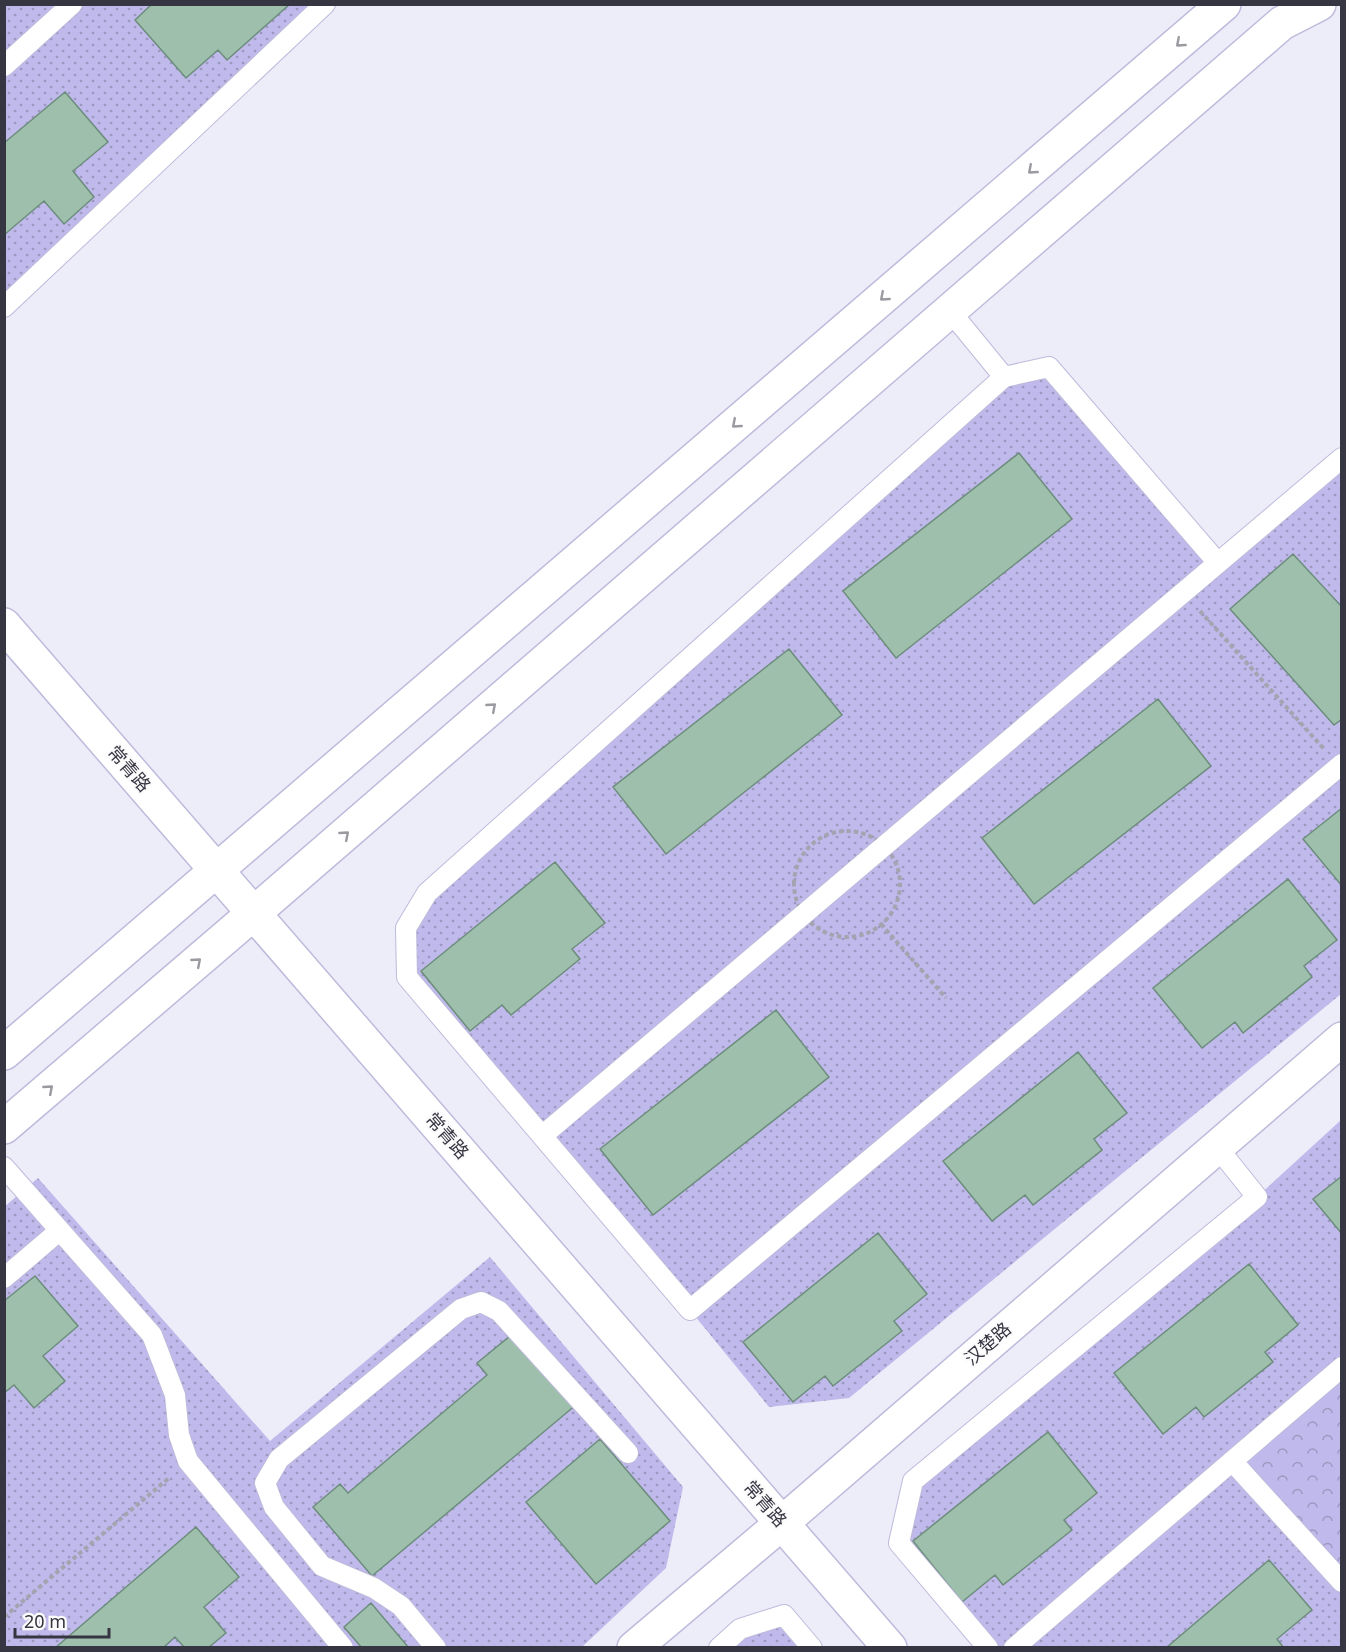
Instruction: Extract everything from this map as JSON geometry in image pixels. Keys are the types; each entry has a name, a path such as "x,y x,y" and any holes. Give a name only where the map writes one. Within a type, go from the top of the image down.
{"street":[{"path":"4,1053 1224,4"},
{"path":"4,1127 1282,23 1319,4"},
{"name":"常青路","path":"4,625 890,1647"},
{"name":"汉楚路","path":"634,1647 782,1523 1341,1039"}],"lane":[{"path":"4,66 72,4"},
{"path":"4,307 325,4"},
{"path":"950,310 1004,377"},
{"path":"1218,563 1049,367 1004,377 427,893 406,928 407,977 690,1310 1341,765"},
{"path":"542,1136 1341,458"},
{"path":"988,1647 899,1543 913,1481 1257,1197 1217,1147"},
{"path":"4,1167 152,1335 175,1395 179,1435 188,1461 343,1647"},
{"path":"4,1278 59,1231"},
{"path":"436,1647 401,1606 374,1588 321,1566 274,1507 265,1483 279,1459 461,1309 481,1302 499,1311 628,1453"},
{"path":"1014,1647 1341,1367"},
{"path":"1232,1461 1341,1582"},
{"path":"719,1647 740,1629 784,1615 812,1647"}],"path":[{"path":"1184,593 1326,751"},
{"path":"881,924 946,998"},
{"path":"4,1617 188,1461"}],"green space":[{"path":"5,5 325,5 5,307"},
{"path":"1049,367 1218,563 1341,458 1341,994 849,1398 769,1407 690,1310 407,977 406,928 427,893 1004,377"},
{"path":"1341,1120 1341,1647 988,1647 899,1543 913,1481 1257,1197"},
{"path":"38,1178 270,1441 490,1257 683,1487 666,1568 582,1647 5,1647 4,1207"},
{"path":"1341,1367 1341,1582 1232,1461"},
{"path":"784,1615 812,1648 719,1648"}],"building":[{"path":"152,4 290,4 227,60 218,50 186,78 135,20"},
{"path":"65,92 108,142 73,171 94,197 64,224 44,201 4,235 4,143"},
{"path":"1019,453 1072,519 896,658 843,591"},
{"path":"1293,554 1342,607 1342,719 1334,725 1230,609"},
{"path":"789,649 842,715 666,854 613,787"},
{"path":"1158,699 1211,766 1034,904 982,838"},
{"path":"1342,808 1342,886 1303,839"},
{"path":"555,862 605,923 572,949 580,959 511,1015 502,1005 470,1031 421,971"},
{"path":"1288,879 1337,940 1304,966 1312,977 1243,1033 1235,1022 1202,1048 1153,988"},
{"path":"776,1010 829,1077 653,1215 600,1149"},
{"path":"1078,1052 1127,1113 1094,1139 1102,1150 1033,1205 1025,1195 992,1221 943,1161"},
{"path":"1342,1176 1342,1234 1313,1199"},
{"path":"878,1233 927,1294 894,1321 902,1331 833,1386 825,1376 793,1402 743,1342"},
{"path":"1249,1264 1298,1325 1265,1352 1273,1362 1204,1417 1196,1407 1163,1434 1114,1373"},
{"path":"35,1276 78,1326 43,1356 65,1381 34,1408 14,1385 4,1393 4,1301"},
{"path":"516,1331 577,1404 372,1576 313,1507 340,1484 348,1493 487,1375 477,1363"},
{"path":"1048,1432 1097,1493 1064,1520 1072,1530 1003,1585 995,1575 962,1602 913,1541"},
{"path":"600,1439 670,1521 596,1584 526,1502"},
{"path":"196,1527 239,1577 204,1607 226,1633 208,1648 185,1648 175,1637 163,1648 55,1648"},
{"path":"1269,1560 1312,1610 1277,1639 1284,1648 1166,1648"},
{"path":"371,1603 409,1648 362,1648 344,1627"}]}
